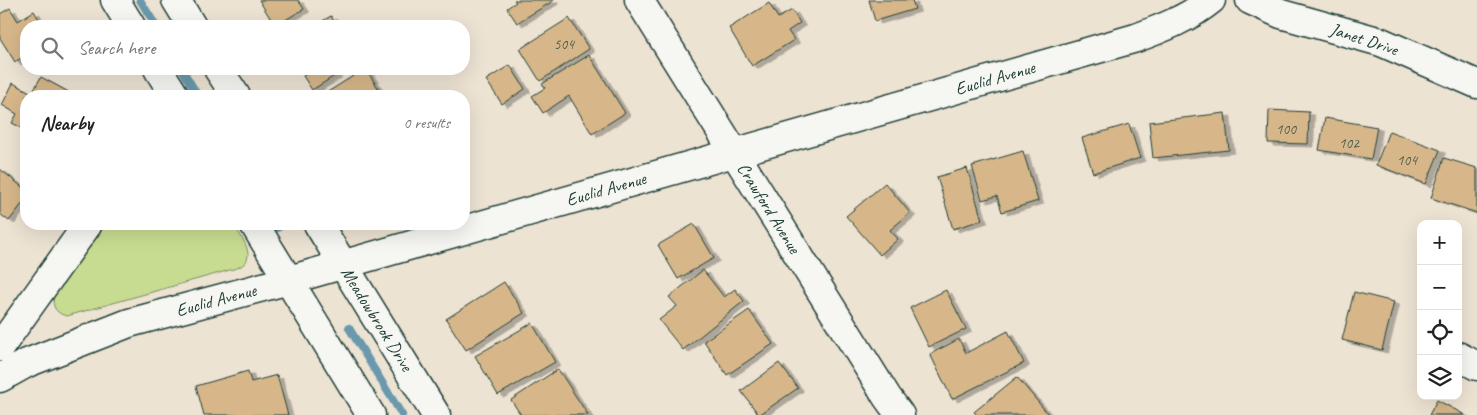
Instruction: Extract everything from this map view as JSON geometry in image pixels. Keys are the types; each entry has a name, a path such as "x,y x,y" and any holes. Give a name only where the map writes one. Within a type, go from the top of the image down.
{"street":[{"path":"115,0 127,20"},
{"path":"176,0 188,20"},
{"name":"Crawford Avenue","path":"638,0 900,415"},
{"name":"Euclid Avenue","path":"470,228 1136,38 1170,25 1199,10 1211,0"},
{"name":"Janet Drive","path":"1250,0 1281,14 1381,42 1477,84"},
{"path":"222,75 232,90"},
{"path":"156,79 168,90"},
{"path":"0,347 84,230"},
{"path":"258,230 371,415"},
{"name":"Meadowbrook Drive","path":"322,230 436,415"},
{"name":"Euclid Avenue","path":"0,378 27,363 129,323 289,280 462,230"},
{"path":"1462,358 1477,366"}],"green space":[{"path":"98,230 237,230 247,248 247,259 244,264 237,268 67,316 58,312 54,307 54,296"}],"building":[{"path":"259,0 298,0 304,9 285,20 271,20"},
{"path":"514,0 553,1 517,23 507,8 516,2"},
{"path":"869,0 912,0 915,9 875,21"},
{"path":"769,3 778,18 792,10 800,23 788,31 794,40 752,66 729,28"},
{"path":"10,8 18,21 34,11 39,20 20,20 20,59 15,62 0,38 0,14"},
{"path":"331,16 333,20 324,20"},
{"path":"569,18 589,49 540,81 520,49"},
{"path":"589,55 625,113 592,134 569,96 543,113 532,96 545,88 542,84"},
{"path":"510,65 525,89 502,104 486,80"},
{"path":"305,75 336,75 312,90 303,76"},
{"path":"355,75 370,75 379,90 331,90"},
{"path":"41,77 65,90 34,90"},
{"path":"13,83 26,90 20,90 20,127 12,123 17,114 2,105"},
{"path":"1269,110 1309,112 1308,144 1268,143"},
{"path":"1225,113 1229,150 1153,158 1149,122"},
{"path":"1325,118 1377,127 1371,159 1319,150"},
{"path":"1129,124 1140,158 1093,173 1082,138"},
{"path":"1389,131 1440,150 1426,184 1376,165"},
{"path":"1023,151 1038,201 1002,212 997,196 982,200 972,166"},
{"path":"1444,158 1477,168 1477,213 1431,198"},
{"path":"967,168 982,220 953,229 937,177"},
{"path":"0,169 20,185 20,207 9,221 0,214"},
{"path":"885,183 910,213 890,230 898,239 880,255 846,216"},
{"path":"694,224 714,258 678,279 658,245"},
{"path":"703,270 724,297 735,289 744,301 683,350 659,320 677,306 669,297"},
{"path":"504,282 524,313 466,350 446,319"},
{"path":"946,290 966,329 929,347 910,308"},
{"path":"1354,292 1394,302 1382,350 1342,340"},
{"path":"749,310 773,344 727,375 704,341"},
{"path":"532,323 555,362 498,395 475,356"},
{"path":"1008,331 1024,363 952,399 930,354 959,339 966,353"},
{"path":"779,363 798,388 759,415 741,391"},
{"path":"558,369 588,415 521,415 511,400"},
{"path":"248,371 251,382 277,375 288,415 204,415 196,386"},
{"path":"1017,377 1049,415 977,415 974,412"},
{"path":"1437,400 1465,415 1429,415"}],"waterway":[{"path":"140,0 152,20"},
{"path":"186,75 194,90"},
{"path":"349,328 402,415"}]}
